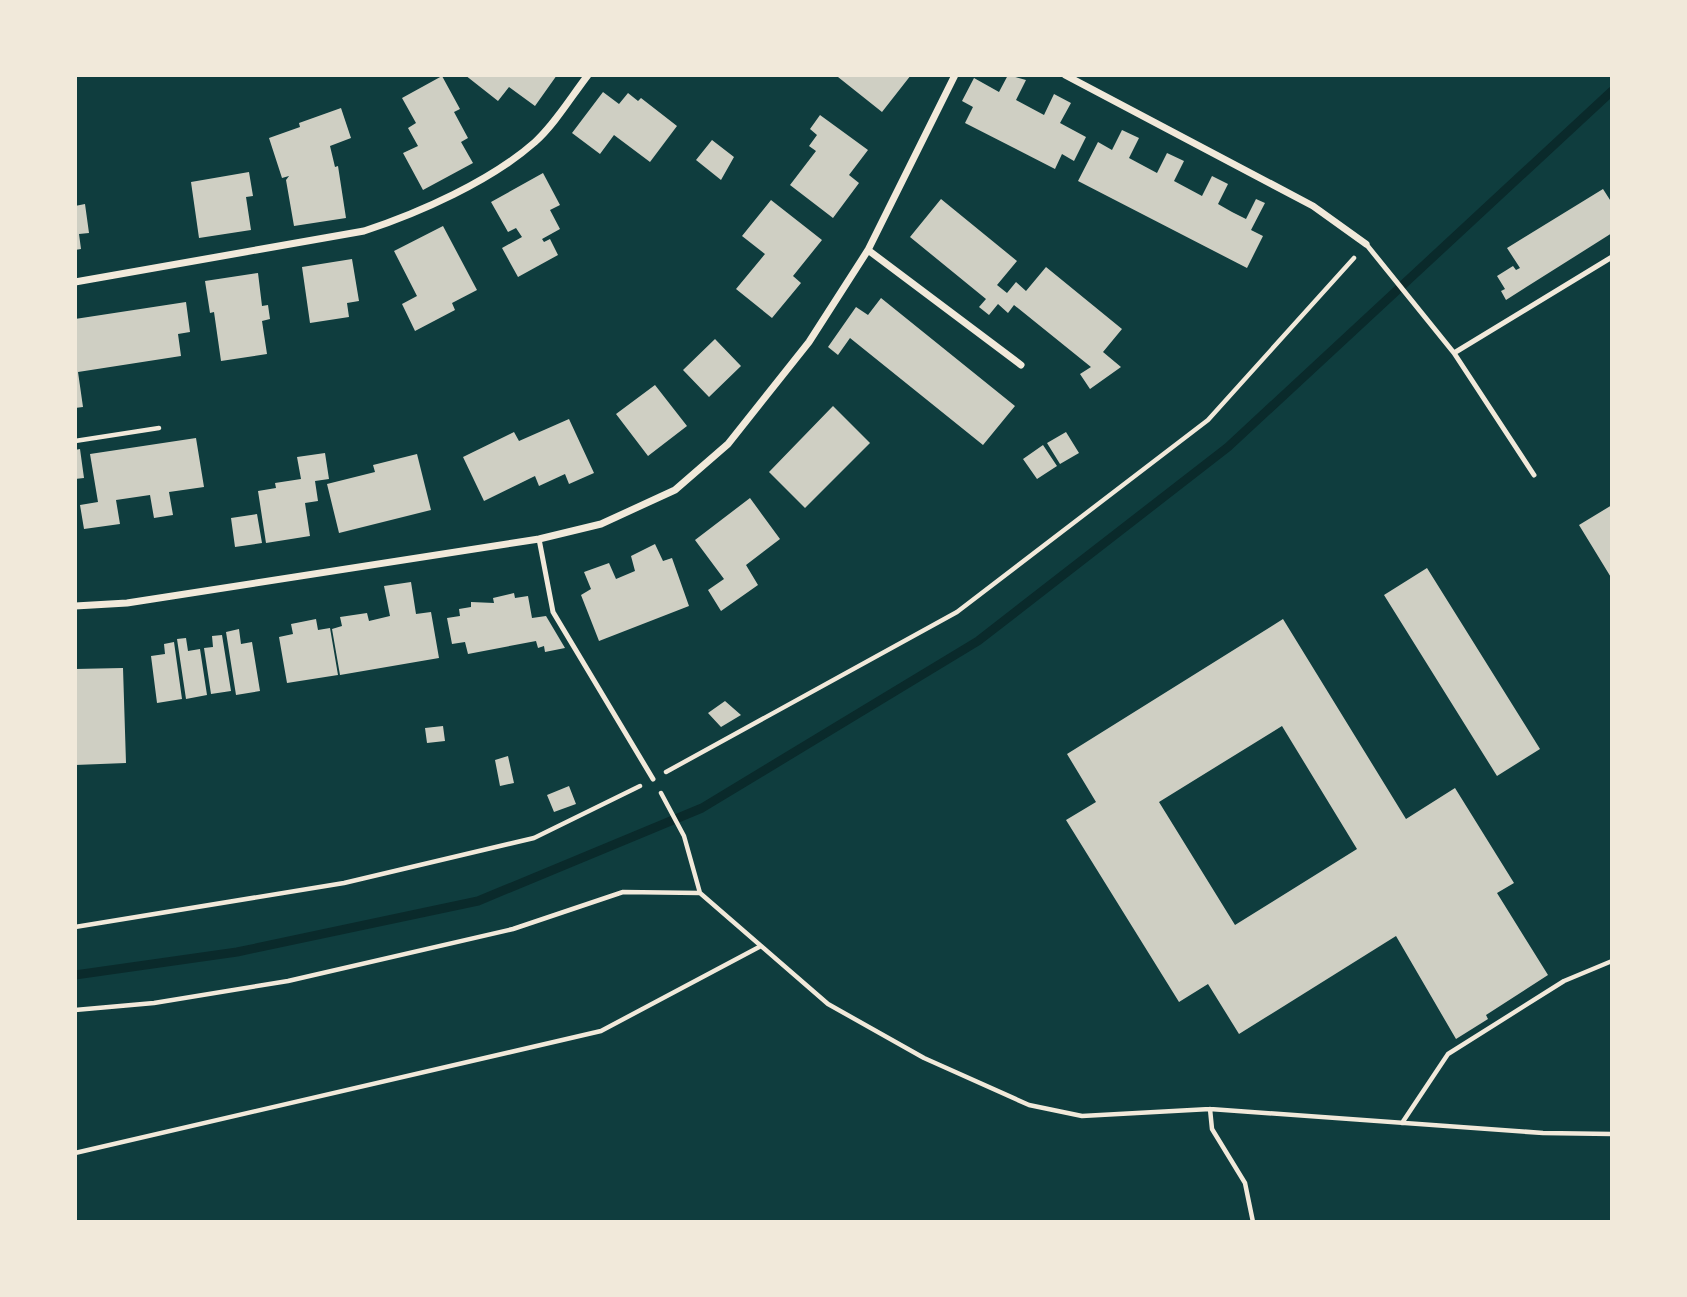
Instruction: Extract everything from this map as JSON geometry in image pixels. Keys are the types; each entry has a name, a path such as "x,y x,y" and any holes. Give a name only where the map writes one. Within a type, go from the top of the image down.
{"street":[{"path":"75,282 365,230 396,220 508,163 536,141 588,75"},
{"path":"75,606 140,601 540,539 601,524 675,490 728,444 809,342 868,250 955,75"},
{"path":"1065,75 1313,206 1366,244"},
{"path":"868,250 1021,365"}],"lane":[{"path":"1366,244 1454,354 1534,475"},
{"path":"1454,354 1612,257"},
{"path":"540,539 553,612 653,779"}],"path":[{"path":"75,927 344,883 534,838 653,779 957,612 1208,420 1366,244"},
{"path":"75,441 159,428"},
{"path":"667,804 684,836 700,893 828,1004 924,1058 1028,1105 1082,1116 1210,1110 1543,1133 1612,1133"},
{"path":"75,1010 154,1003 288,981 513,929 623,892 700,893"},
{"path":"75,1153 601,1031 761,946"},
{"path":"1402,1123 1448,1054 1564,981 1612,961"},
{"path":"1210,1110 1212,1129 1245,1183 1253,1222"}],"building":[{"path":"465,75 557,75 535,106 509,87 498,101"},
{"path":"911,75 882,112 838,77"},
{"path":"1008,75 1026,80 1016,100 1044,115 1054,94 1071,103 1060,123 1086,137 1074,161 1062,154 1055,169 965,123 973,107 962,101 974,78 999,92"},
{"path":"442,76 460,109 454,112 468,138 461,142 473,163 423,190 403,153 418,146 408,128 416,123 402,98"},
{"path":"603,92 619,104 628,93 638,101 641,98 677,126 650,162 614,135 600,154 572,133"},
{"path":"341,108 351,138 330,146 335,167 338,166 346,218 294,226 286,180 289,176 282,178 269,138 300,127 299,123"},
{"path":"820,115 868,150 849,175 859,183 833,218 790,185 816,151 809,146 817,135 810,129"},
{"path":"1122,130 1139,138 1129,158 1157,173 1167,153 1184,161 1174,181 1202,196 1212,176 1228,184 1218,204 1232,212 1246,219 1256,199 1265,203 1251,230 1263,236 1247,268 1078,181 1098,142 1112,150"},
{"path":"712,140 734,157 721,180 696,160"},
{"path":"249,172 253,196 246,197 251,230 199,238 191,182"},
{"path":"543,173 560,205 550,210 560,229 542,239 544,242 550,239 558,255 518,277 502,248 522,237 516,228 508,232 491,202"},
{"path":"1603,189 1612,203 1612,233 1506,300 1501,291 1505,289 1497,276 1513,266 1516,270 1520,268 1507,248"},
{"path":"941,199 1017,261 997,285 1007,293 1016,282 1026,291 1046,267 1122,329 1103,352 1121,367 1090,389 1080,374 1091,367 1014,305 1008,313 998,304 989,315 979,307 986,299 910,237"},
{"path":"771,200 822,240 793,276 801,283 772,318 736,289 765,254 742,236"},
{"path":"85,204 89,233 79,234 81,249 75,250 75,206"},
{"path":"443,226 477,290 452,303 455,310 415,331 402,304 417,296 394,251"},
{"path":"352,259 359,301 347,303 349,317 310,323 302,267"},
{"path":"258,273 262,306 268,305 270,319 262,321 267,354 221,361 214,312 210,313 205,281"},
{"path":"881,298 1015,406 983,445 850,338 838,355 828,347 856,307 868,315"},
{"path":"186,302 190,332 178,334 181,356 78,372 83,407 75,408 75,319"},
{"path":"715,339 741,366 709,397 683,370"},
{"path":"655,385 687,426 648,456 616,414"},
{"path":"833,406 870,443 805,508 769,472"},
{"path":"569,419 594,473 569,484 565,474 539,486 535,476 484,501 463,457 514,432 519,441"},
{"path":"1066,432 1079,453 1060,464 1047,443"},
{"path":"196,438 204,487 169,492 173,515 154,518 150,495 116,500 120,524 84,529 80,505 98,502 90,454"},
{"path":"1043,445 1057,466 1037,479 1023,459"},
{"path":"80,449 84,478 75,479 75,450"},
{"path":"325,453 329,479 315,481 318,501 305,503 310,536 266,543 258,491 276,488 275,483 301,479 297,457"},
{"path":"417,454 431,510 339,533 327,484 375,472 373,465"},
{"path":"750,498 780,539 746,565 758,585 721,611 708,590 724,579 695,540"},
{"path":"1612,505 1612,579 1579,525"},
{"path":"257,514 262,543 235,547 231,518"},
{"path":"655,544 663,561 672,558 689,606 599,641 581,595 591,589 584,572 609,563 616,579 635,571 631,556"},
{"path":"1427,568 1540,749 1497,776 1384,595"},
{"path":"411,582 416,614 431,612 439,658 340,675 332,629 342,626 340,617 367,613 369,621 390,616 384,586"},
{"path":"514,593 515,598 528,596 532,618 546,616 565,648 545,652 544,646 538,648 536,641 468,654 465,642 452,644 447,618 460,616 459,609 471,607 471,602 494,603 493,598"},
{"path":"316,619 318,630 330,628 338,675 287,683 279,637 293,634 291,624"},
{"path":"1283,619 1406,819 1455,788 1514,883 1497,893 1548,975 1486,1015 1488,1019 1456,1039 1396,936 1239,1034 1208,984 1179,1002 1066,820 1096,802 1067,754","holes":["1282,726 1357,849 1235,925 1159,802"]},
{"path":"239,629 241,644 252,642 260,691 236,695 226,632"},
{"path":"222,635 231,691 211,694 204,648 213,647 212,636"},
{"path":"186,638 188,651 200,649 207,695 186,699 177,639"},
{"path":"174,642 182,699 157,703 151,656 165,654 164,644"},
{"path":"123,668 126,763 75,765 75,669"},
{"path":"725,701 741,715 721,727 708,713"},
{"path":"443,726 445,741 427,743 425,728"},
{"path":"508,756 514,783 500,786 495,760"},
{"path":"569,786 576,804 554,812 547,795"}],"waterway":[{"path":"75,975 237,952 478,901 702,808 978,641 1228,447 1612,91"}]}
